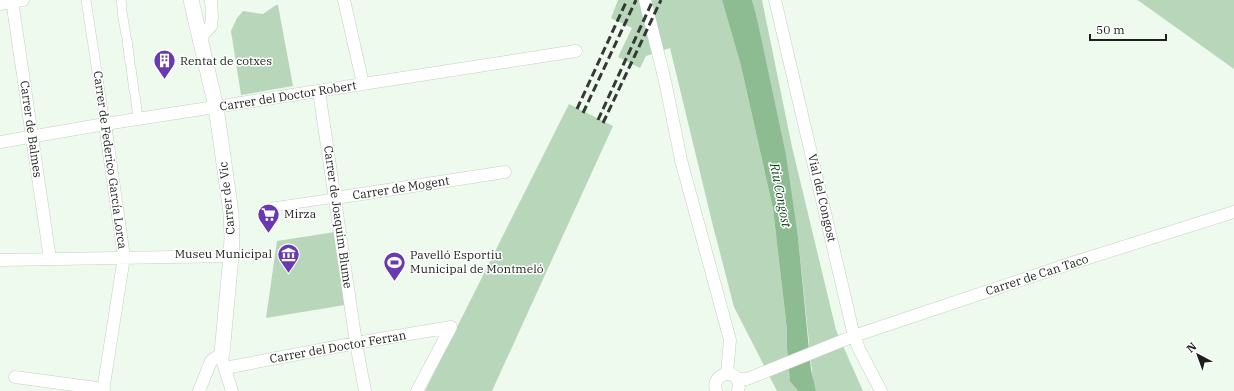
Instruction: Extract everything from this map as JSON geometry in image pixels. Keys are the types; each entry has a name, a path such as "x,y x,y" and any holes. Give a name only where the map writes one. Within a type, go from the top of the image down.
{"street":[{"name":"Carrer de Federico García Lorca","path":"86,0 124,257 103,390"},
{"name":"Carrer de Vic","path":"191,0 216,107 231,213 231,256 222,353"},
{"path":"200,38 211,26 212,0"},
{"path":"344,0 363,84"},
{"path":"645,0 665,81 681,160 730,340 736,385 719,378 715,385 716,391"},
{"name":"Vial del Congost","path":"775,0 854,336 859,349 881,391"},
{"name":"Carrer de Balmes","path":"12,1 50,259"},
{"path":"122,7 138,119"},
{"name":"Carrer del Doctor Robert","path":"0,142 105,124 576,52"},
{"name":"Carrer de Joaquim Blume","path":"319,91 356,343 365,391"},
{"name":"Carrer de Mogent","path":"273,207 505,172"},
{"name":"Carrer de Can Taco","path":"736,385 761,373 854,336 1072,263 1234,212"},
{"path":"0,260 231,256"},
{"name":"Carrer del Doctor Ferran","path":"225,368 356,343 451,327 417,391"},
{"path":"199,391 211,361 222,353 232,391"},
{"path":"15,377 103,390"}],"shaded area":[{"path":"618,0 722,0 741,66 773,209 787,330 790,380 798,391 777,391 734,307 670,48 646,56 640,68 618,57 632,28 611,18"},
{"path":"752,0 762,0 792,147 836,330 863,391 816,391 813,381 798,237 756,14"},
{"path":"1137,0 1234,0 1234,69 1139,1"},
{"path":"278,5 293,86 241,95 231,31 237,18 243,11 263,14"},
{"path":"569,104 613,126 492,391 425,391"},
{"path":"335,232 345,305 266,318 277,241"}],"water":[{"name":"Riu Congost","path":"722,0 752,0 756,14 786,155 798,237 811,370 816,391 798,391 790,381 787,330 773,209 741,66"}],"railway":[{"path":"577,109 627,0"},
{"path":"583,113 636,0"},
{"path":"598,120 653,0"},
{"path":"603,123 661,0"}],"place":[{"name":"Rentat de cotxes","path":"165,80"},
{"name":"Mirza","path":"268,234"},
{"name":"Museu Municipal","path":"288,274"},
{"name":"Pavelló Esportiu Municipal de Montmeló","path":"395,282"}]}
